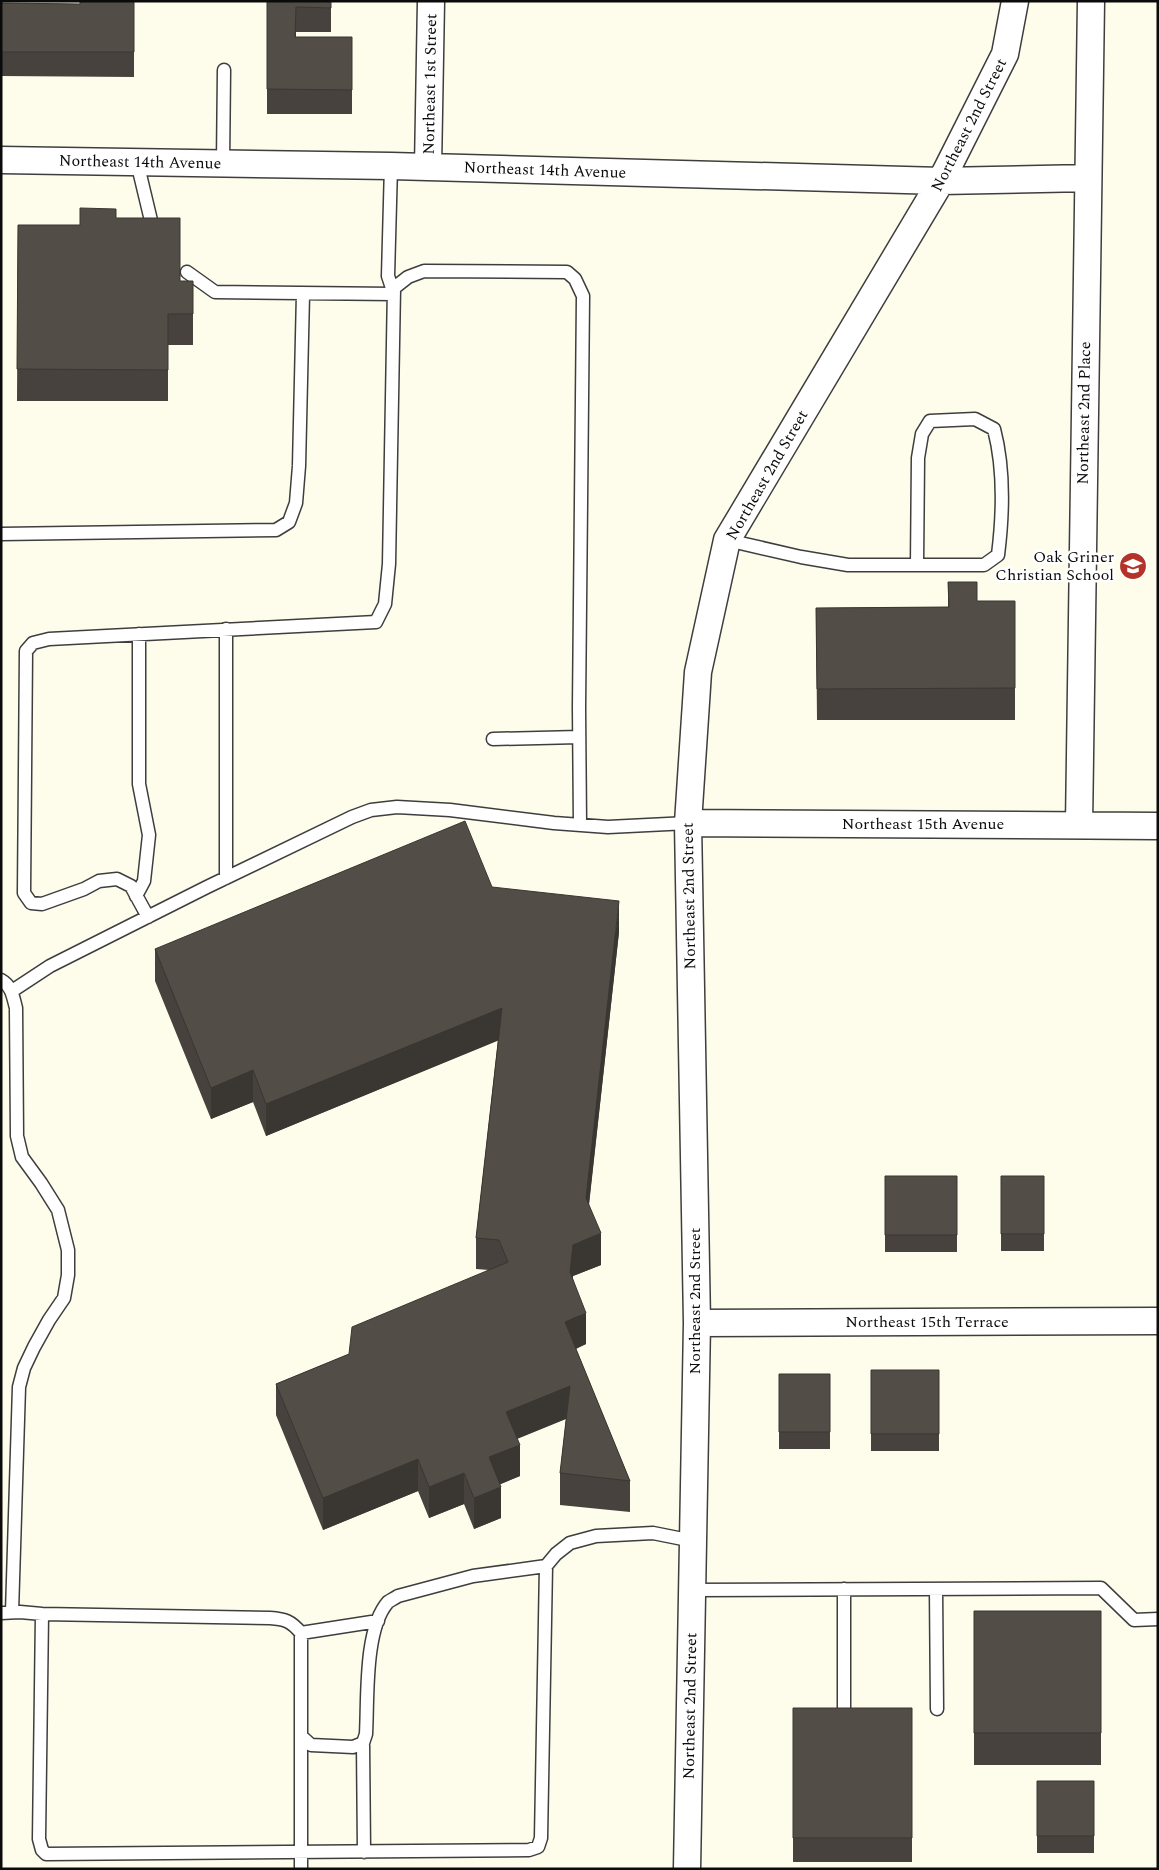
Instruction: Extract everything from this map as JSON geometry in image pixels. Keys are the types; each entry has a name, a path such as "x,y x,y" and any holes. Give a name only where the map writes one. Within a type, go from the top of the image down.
{"street":[{"name":"Northeast 1st Street","path":"428,167 431,1"},
{"name":"Northeast 2nd Street","path":"687,1869 697,1323 688,823 698,672 727,540 942,181 1005,54 1015,1"},
{"name":"Northeast 2nd Place","path":"1079,825 1090,1"},
{"name":"Northeast 14th Avenue","path":"1,160 391,166 942,181 1088,178"},
{"name":"Northeast 15th Avenue","path":"688,823 1158,826"},
{"name":"Northeast 15th Terrace","path":"697,1323 1158,1321"}],"lane":[{"path":"223,163 224,70"},
{"path":"137,162 156,243"},
{"path":"391,166 388,276 394,294"},
{"path":"148,917 131,886 117,879 99,880 84,889 42,904 31,903 24,893 26,651 34,643 49,639 376,622 385,604 389,564 394,288 408,277 424,271 567,272 575,279 583,296 580,825"},
{"path":"187,272 215,292 394,294"},
{"path":"1,534 276,530 289,522 296,503 299,466 304,294"},
{"path":"727,540 848,565 917,565 984,565 998,555 1001,528 998,443 994,429 975,420 930,421 922,434 918,458 917,565"},
{"path":"226,629 226,878"},
{"path":"136,896 144,880 149,835 139,784 139,634"},
{"path":"492,739 579,737"},
{"path":"12,991 50,966 226,878 352,817 371,810 397,807 450,810 608,827 688,823"},
{"path":"1,980 12,991 16,1008 17,1136 22,1158 58,1210 68,1250 68,1276 64,1298 34,1347 24,1368 19,1386 6,1612 270,1618 281,1619 293,1624 301,1633 301,1869"},
{"path":"42,1614 39,1839 42,1850 46,1854 529,1850 538,1847 541,1838 546,1566 570,1542 596,1536 653,1533 693,1541"},
{"path":"364,1852 363,1742 366,1734 368,1670 378,1620 388,1602 398,1596 473,1576 546,1566"},
{"path":"692,1590 1101,1588 1134,1620 1158,1619"},
{"path":"936,1589 937,1709"},
{"path":"844,1590 844,1715"},
{"path":"301,1633 378,1620"},
{"path":"301,1736 311,1746 353,1747 363,1742"}],"building":[{"path":"80,1 134,1 134,52 1,52 1,3 80,4"},
{"path":"267,1 331,1 331,8 296,7 295,37 352,37 352,90 267,89"},
{"path":"80,208 116,209 116,218 180,218 180,281 193,281 193,314 168,314 168,370 17,369 18,225 80,225"},
{"path":"948,582 977,582 977,601 1015,601 1015,688 817,689 816,608 949,607"},
{"path":"465,821 492,887 619,901 586,1198 601,1233 573,1245 570,1272 586,1313 565,1322 630,1481 560,1473 570,1386 506,1412 520,1445 489,1457 501,1487 474,1498 464,1473 429,1487 418,1459 323,1498 276,1384 349,1354 352,1327 508,1262 499,1240 476,1238 502,1008 266,1104 253,1070 211,1088 155,949"},
{"path":"885,1176 957,1176 957,1235 885,1235"},
{"path":"1001,1176 1044,1176 1044,1234 1001,1234"},
{"path":"871,1370 939,1370 939,1434 871,1434"},
{"path":"779,1374 830,1374 830,1432 779,1432"},
{"path":"974,1611 1101,1611 1101,1733 974,1733"},
{"path":"793,1708 912,1708 912,1838 793,1838"},
{"path":"1037,1781 1094,1781 1094,1836 1037,1836"}],"place":[{"name":"Oak Griner Christian School","path":"1133,566"}]}
